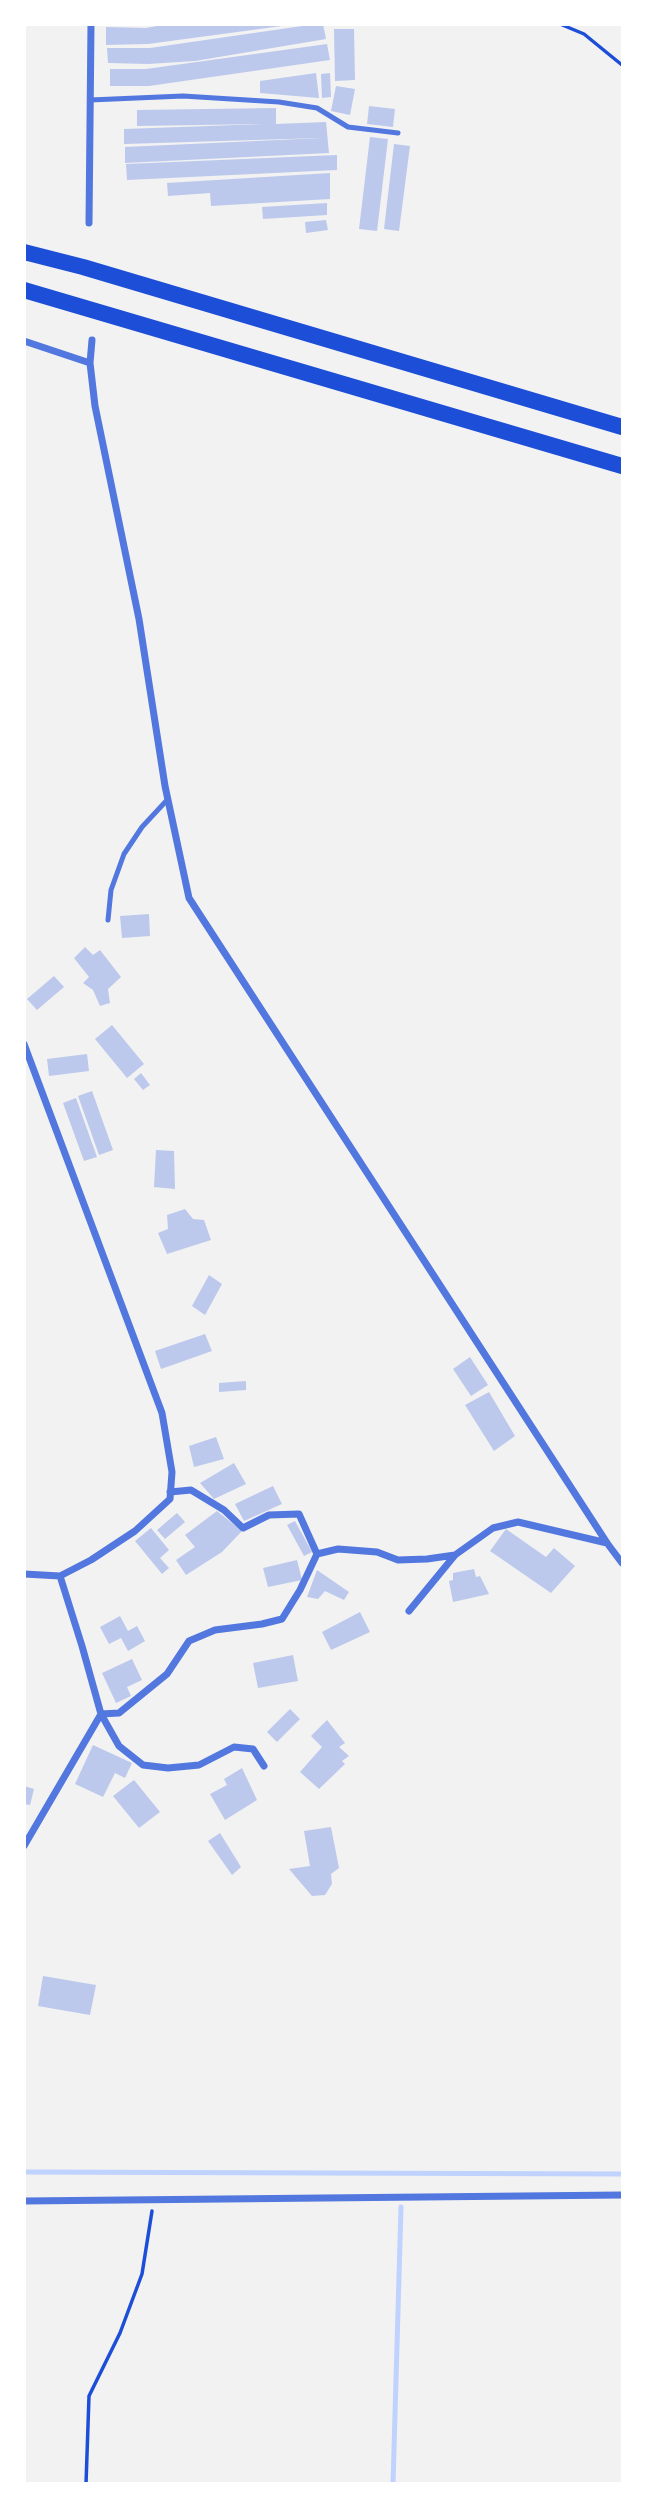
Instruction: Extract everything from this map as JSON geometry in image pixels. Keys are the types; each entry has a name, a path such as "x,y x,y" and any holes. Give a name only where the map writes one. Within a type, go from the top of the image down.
{"highway":[{"path":"24,250 622,427"},
{"path":"24,290 622,466"}],"street":[{"path":"89,223 91,24"},
{"path":"92,340 90,363 95,406 139,619 168,799 189,898 622,1563"},
{"path":"24,341 90,363"},
{"path":"24,1044 162,1413 172,1472 170,1499 135,1531 91,1560 60,1576 24,1574"},
{"path":"101,1714 119,1713 167,1674 189,1641 215,1630 282,1619 317,1554 299,1514 269,1515 243,1528 224,1510 191,1490 170,1492"},
{"path":"408,1611 455,1555 493,1528 519,1522 607,1543"},
{"path":"317,1554 338,1549 377,1552 398,1560 455,1555"},
{"path":"60,1576 101,1714 119,1745 143,1765 169,1768 199,1765 234,1748 253,1749 264,1766"},
{"path":"24,1846 101,1714"},
{"path":"24,2201 622,2195"}],"lane":[{"path":"90,100 183,96 279,102 317,108 348,127 398,133"},
{"path":"108,920 111,890 124,853 142,827 168,799"}],"path":[{"path":"560,24 584,34 622,65"},
{"path":"86,2483 89,2396 120,2333 142,2274 154,2199"}],"building":[{"path":"168,24 282,26 148,44 106,45 106,27 146,28"},
{"path":"323,24 326,39 195,61 108,63 107,48 150,48"},
{"path":"334,29 354,29 355,80 335,81"},
{"path":"327,44 330,60 149,86 110,86 110,69 146,69"},
{"path":"316,73 319,98 260,93 260,81"},
{"path":"330,73 331,97 322,98 321,74"},
{"path":"336,86 355,89 350,115 331,111"},
{"path":"369,106 395,109 393,127 367,124"},
{"path":"276,108 276,124 326,122 329,153 125,163 125,147 321,138 124,144 124,129 264,124 137,126 137,110"},
{"path":"370,137 388,139 377,231 359,229"},
{"path":"394,144 410,146 399,231 384,229"},
{"path":"337,155 337,170 127,180 126,164"},
{"path":"330,173 330,199 211,206 210,193 168,196 167,183"},
{"path":"327,203 327,215 263,219 262,207"},
{"path":"326,220 328,230 306,233 305,222"},
{"path":"149,914 150,936 122,938 120,916"},
{"path":"85,947 93,955 100,950 121,977 108,989 110,1003 100,1006 93,990 83,983 89,977 74,958"},
{"path":"54,976 64,987 37,1010 27,999"},
{"path":"112,1025 144,1064 127,1078 95,1039"},
{"path":"87,1054 89,1071 49,1076 47,1059"},
{"path":"141,1073 150,1085 143,1090 134,1079"},
{"path":"92,1091 113,1150 99,1155 78,1096"},
{"path":"76,1098 97,1157 84,1161 63,1103"},
{"path":"156,1150 174,1151 175,1189 154,1187"},
{"path":"185,1209 193,1219 204,1220 211,1240 167,1254 158,1233 168,1229 167,1215"},
{"path":"209,1275 222,1284 205,1315 192,1306"},
{"path":"205,1334 212,1351 161,1369 155,1351"},
{"path":"470,1357 488,1385 471,1396 453,1369"},
{"path":"246,1381 246,1390 219,1392 219,1383"},
{"path":"489,1392 515,1436 494,1451 465,1405"},
{"path":"216,1437 224,1459 194,1467 189,1446"},
{"path":"234,1463 246,1484 214,1499 200,1483"},
{"path":"273,1486 282,1504 244,1521 235,1504"},
{"path":"217,1511 242,1531 222,1552 186,1575 176,1560 195,1547 185,1535"},
{"path":"177,1513 185,1522 165,1539 157,1530"},
{"path":"295,1521 312,1552 304,1556 287,1525"},
{"path":"151,1528 169,1550 160,1558 169,1568 162,1574 135,1541"},
{"path":"506,1529 546,1557 554,1548 575,1566 551,1593 490,1551"},
{"path":"297,1560 302,1580 268,1587 263,1568"},
{"path":"474,1569 476,1577 480,1576 489,1594 453,1602 449,1581 453,1580 453,1573"},
{"path":"317,1570 349,1592 344,1600 325,1591 318,1599 307,1597"},
{"path":"360,1612 370,1632 331,1650 322,1632"},
{"path":"120,1616 128,1631 137,1626 145,1641 128,1651 121,1638 109,1644 100,1627"},
{"path":"293,1655 298,1681 258,1688 253,1663"},
{"path":"132,1659 142,1680 127,1687 131,1696 116,1703 102,1673"},
{"path":"290,1709 300,1719 277,1742 267,1732"},
{"path":"327,1720 345,1743 339,1747 349,1756 342,1761 345,1764 319,1789 300,1772 322,1747 311,1736"},
{"path":"93,1745 132,1763 125,1778 115,1773 103,1797 75,1784"},
{"path":"242,1768 257,1800 225,1820 210,1794 227,1785 224,1779"},
{"path":"134,1780 160,1812 139,1828 113,1796"},
{"path":"24,1786 34,1789 30,1805 24,1804"},
{"path":"331,1827 339,1868 331,1874 332,1884 325,1895 312,1896 289,1869 310,1866 304,1831"},
{"path":"220,1833 241,1867 232,1875 208,1841"},
{"path":"43,1976 96,1985 90,2015 38,2006"}],"waterway":[{"path":"24,2172 622,2174"},
{"path":"393,2484 401,2207"}]}
